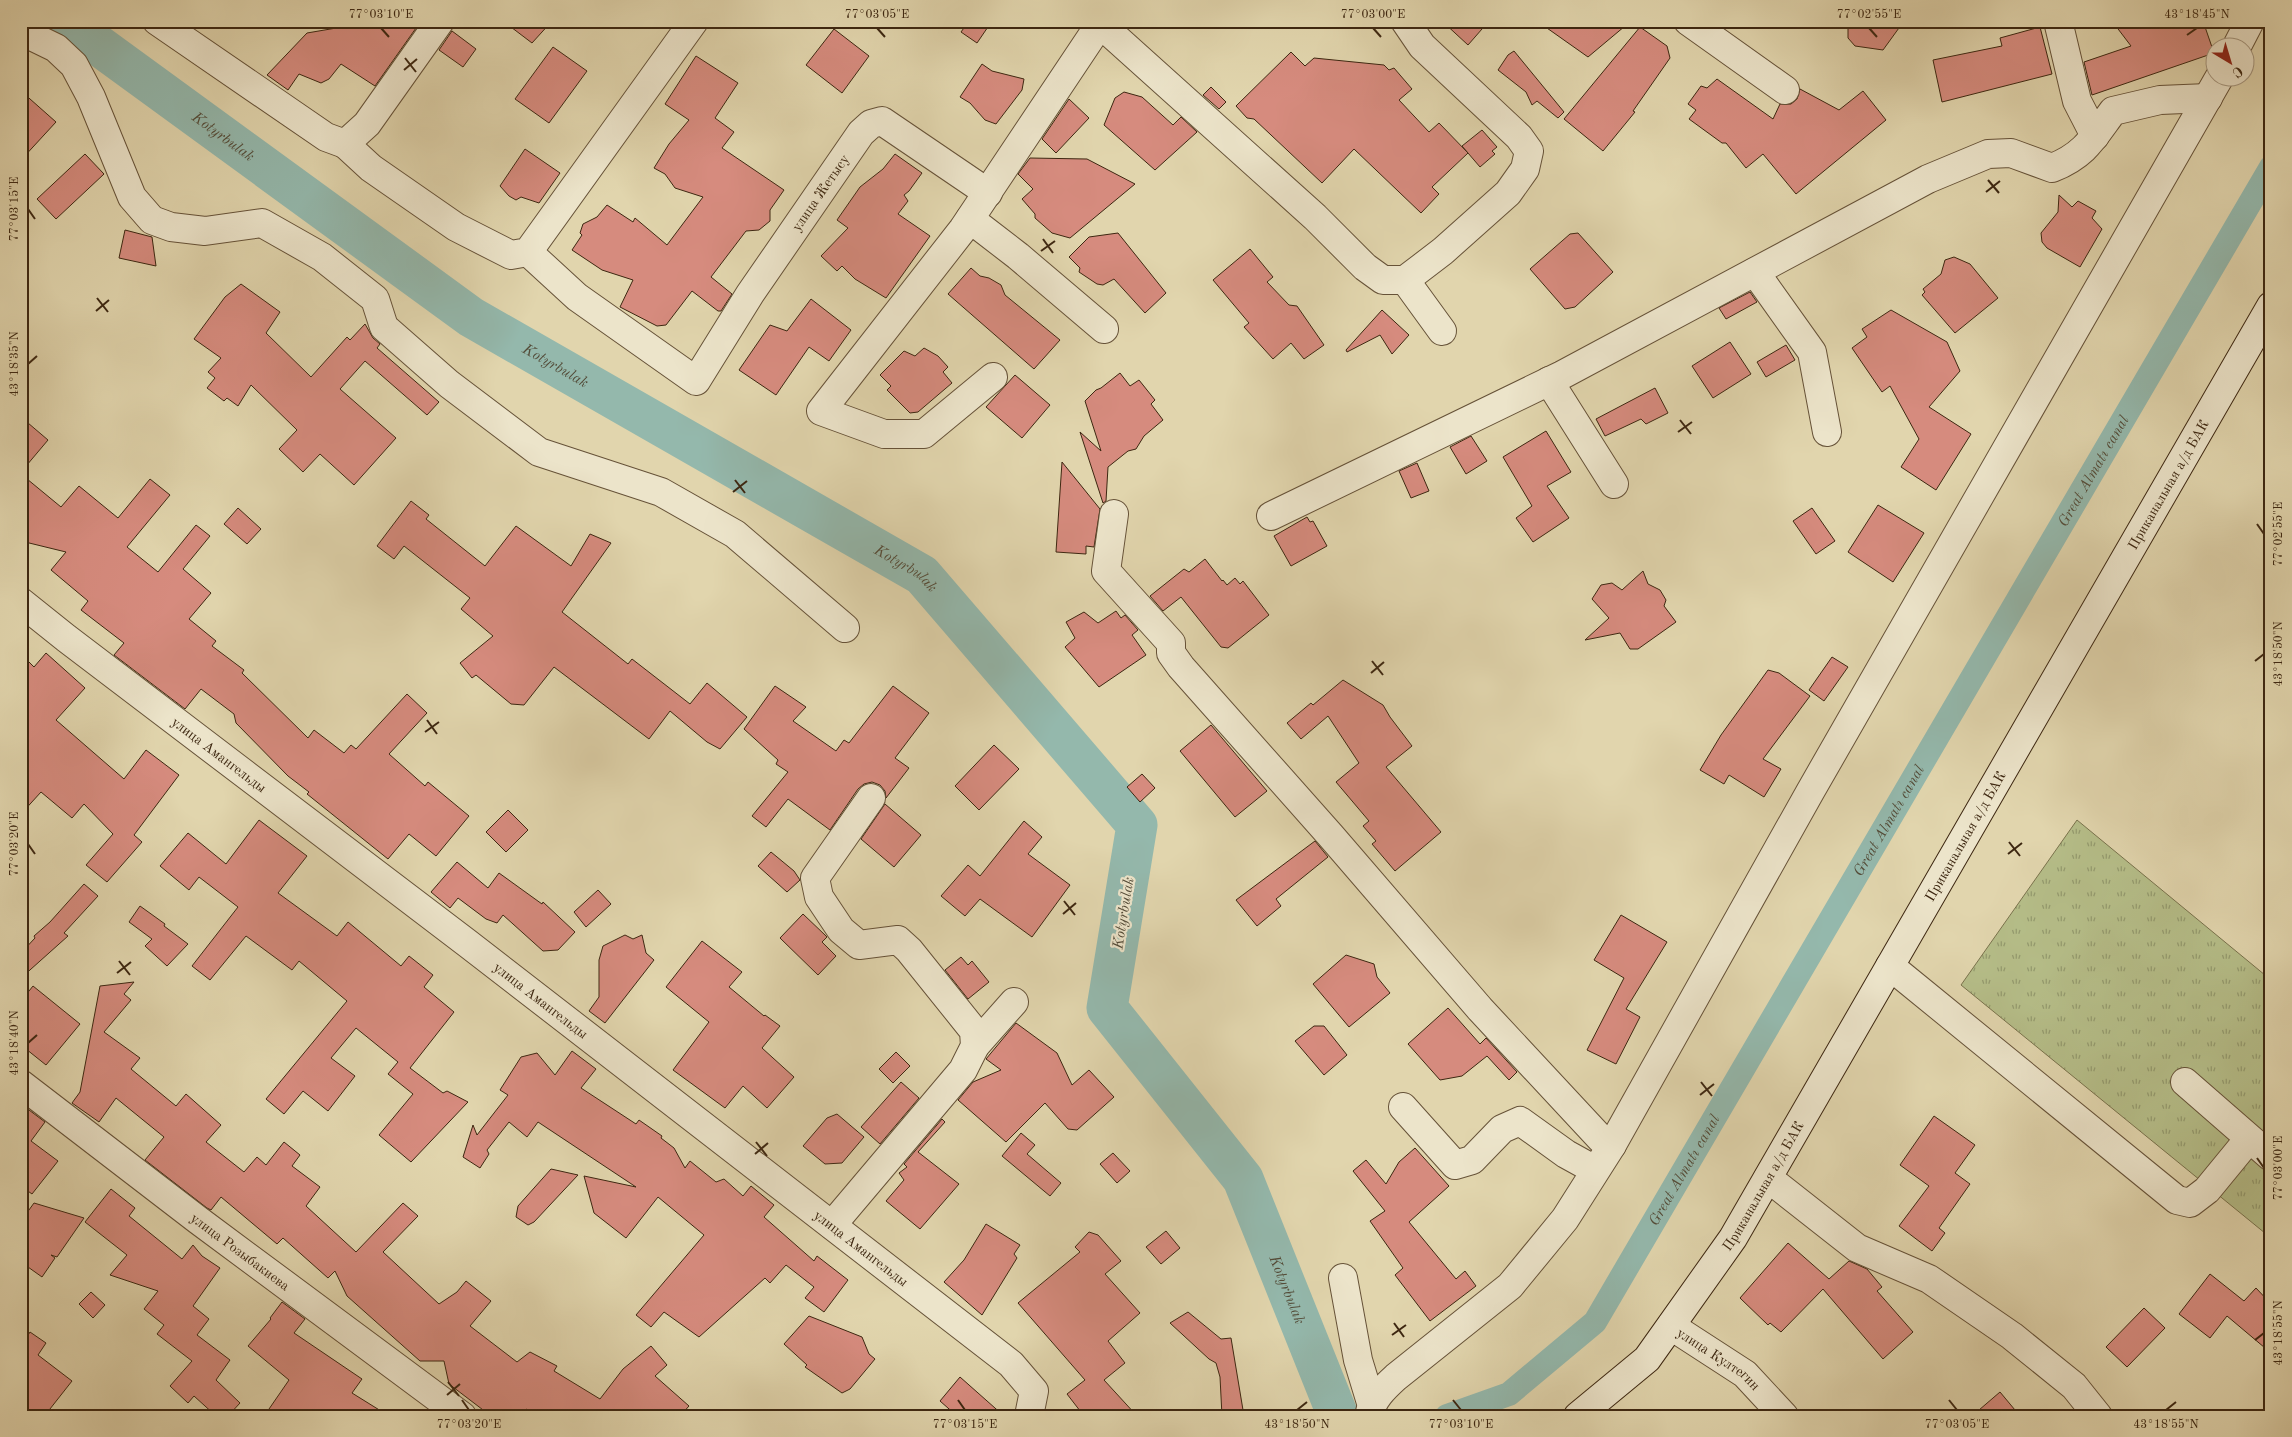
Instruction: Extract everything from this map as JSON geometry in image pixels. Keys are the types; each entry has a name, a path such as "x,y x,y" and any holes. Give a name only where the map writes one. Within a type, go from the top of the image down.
{"street":[{"path":"157,21 202,55 326,138 345,144 371,168 456,227 510,255 528,252 694,21"},
{"path":"345,144 367,124 440,21"},
{"path":"993,377 924,434 884,434 821,411 970,219 1099,22 1315,216 1365,267 1382,280 1405,280 1442,251 1508,193 1525,169 1529,151 1519,137 1422,46 1405,21"},
{"path":"1688,21 1785,90"},
{"path":"2058,21 2077,101 2095,136"},
{"path":"2241,38 2250,21"},
{"path":"21,31 56,48 74,65 91,96 132,197 152,220 171,227 205,231 262,223 322,256 375,299 384,327 449,384 539,452 661,492 735,534 845,628"},
{"path":"1271,516 1638,336 1928,179 1988,154 2011,153 2052,168 2070,161 2086,148 2113,111 2213,88"},
{"path":"1371,1411 1380,1392 1396,1377 1510,1286 1565,1219 1612,1145 1810,792 2213,88"},
{"name":"улица Жетысу","path":"528,252 577,297 696,381 750,294 861,133 871,124 882,121 988,193"},
{"path":"970,219 1018,256 1104,329"},
{"path":"1755,272 1812,352 1827,432"},
{"path":"1405,280 1442,331"},
{"name":"Приканальная а/д БАК","path":"1578,1416 1647,1359 1733,1238 2271,306"},
{"path":"1549,381 1614,484"},
{"path":"1114,514 1106,572 1171,643 1171,653 1181,667 1332,836 1480,1009 1601,1140 1612,1145"},
{"name":"улица Амангельды","path":"21,602 467,943 1012,1364 1034,1391 1029,1416"},
{"path":"871,798 815,878 818,897 841,930 858,945 898,940 909,950 974,1031 976,1046"},
{"path":"1890,966 2177,1200 2190,1203 2207,1190 2248,1140"},
{"path":"832,1225 963,1070 976,1046 1014,1002"},
{"path":"2185,1082 2248,1140 2271,1157"},
{"name":"улица Розыбакиева","path":"21,1084 198,1220 462,1416"},
{"path":"1403,1107 1455,1165 1472,1160 1502,1129 1520,1121 1566,1154 1595,1170"},
{"path":"1768,1178 1857,1248 1929,1279 2012,1336 2074,1386 2098,1416"},
{"path":"1343,1278 1358,1360 1371,1411"},
{"name":"улица Култегин","path":"1671,1326 1746,1374 1784,1416"}],"green space":[{"path":"2077,820 2271,980 2271,1238 1961,985"}],"building":[{"path":"342,21 421,21 375,86 341,64 329,79 321,83 299,74 288,90 267,75 307,33 348,26"},
{"path":"503,21 552,21 532,43"},
{"path":"969,21 992,21 977,43 961,32"},
{"path":"1442,21 1489,21 1468,45"},
{"path":"1537,21 1631,21 1588,57"},
{"path":"1848,21 1904,21 1883,50 1855,46 1848,38"},
{"path":"2112,21 2203,21 2209,38 2204,38 2204,56 2092,95 2084,62 2131,46"},
{"path":"1640,27 1667,46 1670,58 1633,111 1635,112 1603,151 1564,119"},
{"path":"2040,27 2052,74 1942,102 1933,60 2002,46 2000,38"},
{"path":"834,29 869,56 842,93 806,65"},
{"path":"452,31 476,49 463,67 439,50"},
{"path":"553,47 587,71 549,123 515,99"},
{"path":"1514,51 1564,112 1558,118 1537,101 1532,105 1526,92 1498,70 1508,55"},
{"path":"1291,52 1305,66 1314,58 1384,65 1389,70 1394,68 1412,89 1399,100 1429,132 1439,123 1468,153 1432,187 1439,194 1421,213 1354,149 1322,183 1254,119 1247,118 1236,106"},
{"path":"696,56 738,83 715,118 734,132 722,148 784,190 770,210 770,221 759,230 746,231 711,277 732,294 721,311 718,311 692,291 666,325 657,326 620,307 633,280 602,270 572,250 582,235 580,233 583,224 597,217 607,205 633,222 635,218 667,245 703,197 675,188 665,174 654,168 669,144 689,120 665,104"},
{"path":"982,64 992,71 1024,79 1022,90 996,124 985,120 970,103 960,97"},
{"path":"1717,79 1773,119 1780,104 1791,104 1797,99 1800,89 1839,110 1863,91 1886,120 1796,194 1763,154 1746,168 1726,143 1722,143 1689,119 1696,110 1688,104 1701,86 1707,88"},
{"path":"1211,87 1226,102 1219,109 1203,95"},
{"path":"21,91 56,122 21,160"},
{"path":"1124,92 1142,97 1173,125 1181,117 1197,132 1155,170 1104,125 1115,98"},
{"path":"1069,99 1089,118 1056,153 1042,139"},
{"path":"1482,130 1497,147 1492,151 1495,154 1480,167 1462,146"},
{"path":"525,149 560,173 539,203 521,197 516,200 509,196 500,186"},
{"path":"85,154 104,174 56,219 37,199"},
{"path":"895,154 922,173 904,195 908,201 898,214 930,236 886,298 855,279 842,266 837,271 821,256 848,228 837,220 860,187 883,169"},
{"path":"1030,158 1087,159 1135,184 1070,238 1052,233 1035,218 1035,214 1022,199 1033,189 1018,174"},
{"path":"2059,195 2072,207 2078,201 2096,211 2092,218 2102,229 2080,267 2047,248 2042,242 2041,233 2058,212"},
{"path":"125,230 152,237 156,266 119,258"},
{"path":"1118,233 1166,293 1145,313 1114,279 1103,285 1097,284 1079,272 1080,268 1069,257 1089,237"},
{"path":"1578,233 1613,272 1575,307 1565,309 1530,269 1570,234"},
{"path":"1250,249 1273,277 1267,282 1289,305 1297,306 1324,345 1304,359 1291,343 1273,359 1244,327 1249,323 1213,280"},
{"path":"1954,257 1970,264 1998,298 1955,333 1922,295 1925,292 1923,289 1941,274 1945,260"},
{"path":"971,268 980,276 989,278 1001,285 1005,295 1060,340 1034,369 948,294"},
{"path":"241,284 280,312 266,333 311,377 347,337 350,340 365,324 373,338 380,344 377,348 439,402 427,415 365,361 340,389 396,438 354,485 320,454 303,472 279,449 297,430 251,385 238,406 227,398 224,401 207,388 215,378 208,372 221,358 194,339 225,297"},
{"path":"1750,292 1757,302 1726,319 1719,308"},
{"path":"811,299 851,330 829,361 809,347 776,395 739,370 770,325 787,331"},
{"path":"1382,310 1409,335 1392,354 1380,335 1347,352 1346,350"},
{"path":"1891,310 1947,342 1960,371 1929,407 1971,434 1936,490 1901,467 1919,439 1890,386 1882,392 1852,348 1867,337 1862,329"},
{"path":"1730,342 1751,374 1713,398 1692,366"},
{"path":"1786,345 1795,360 1766,377 1757,362"},
{"path":"924,348 938,356 948,367 943,372 952,383 918,412 910,413 887,390 891,386 880,375 904,351 915,356"},
{"path":"1120,373 1130,386 1139,380 1155,400 1151,404 1163,420 1144,436 1136,449 1128,451 1108,467 1106,501 1103,503 1080,432 1101,451 1085,401 1096,390"},
{"path":"1015,375 1050,405 1022,438 986,407"},
{"path":"1655,388 1668,413 1646,424 1641,419 1605,436 1596,419"},
{"path":"21,417 48,440 21,472"},
{"path":"1546,431 1571,472 1547,486 1569,518 1533,542 1516,518 1532,506 1503,457"},
{"path":"1471,436 1487,461 1466,474 1450,447"},
{"path":"1062,462 1100,509 1094,547 1086,546 1086,554 1056,552"},
{"path":"1417,463 1429,491 1411,498 1399,471"},
{"path":"21,474 61,507 79,486 118,518 150,479 170,495 127,547 158,572 196,525 210,536 183,569 211,593 189,619 216,641 212,646 244,670 242,673 308,738 314,730 344,753 351,745 356,749 407,694 427,713 389,754 425,786 428,782 469,816 436,856 409,834 388,859 307,794 309,792 288,776 236,723 234,714 201,689 185,709 114,655 124,643 81,610 88,601 51,570 66,552 21,541"},
{"path":"411,501 429,515 426,519 485,566 516,526 571,566 590,534 611,543 562,612 628,664 632,659 690,704 707,683 747,717 720,749 707,742 670,711 649,739 554,667 524,705 511,704 476,675 472,678 460,663 493,636 461,609 470,598 404,546 394,559 377,546"},
{"path":"1878,505 1924,533 1893,582 1848,552"},
{"path":"238,508 261,529 247,544 224,524"},
{"path":"1812,508 1835,541 1816,554 1793,521"},
{"path":"1307,517 1310,522 1313,521 1327,546 1291,566 1274,536"},
{"path":"1205,559 1227,585 1235,578 1240,584 1243,581 1269,615 1228,648 1221,647 1181,597 1163,611 1150,596 1184,569 1189,572"},
{"path":"1643,571 1648,584 1660,590 1666,600 1664,606 1676,622 1638,649 1630,649 1620,633 1585,640 1609,618 1592,599 1601,585 1612,583 1622,590"},
{"path":"1116,611 1121,618 1125,615 1138,630 1132,635 1146,655 1099,687 1065,647 1075,638 1066,622 1084,612 1098,623"},
{"path":"46,653 85,688 56,720 124,779 146,750 179,775 134,835 142,842 107,882 86,865 113,834 84,804 72,818 41,792 21,814 21,654 34,667"},
{"path":"1832,657 1848,667 1824,701 1809,690"},
{"path":"1768,670 1779,673 1810,696 1763,759 1781,769 1764,797 1729,775 1724,784 1700,770 1721,735"},
{"path":"1343,680 1383,705 1412,746 1386,767 1441,832 1395,871 1372,844 1376,841 1363,826 1369,821 1336,782 1359,763 1328,716 1301,739 1287,723 1311,703 1313,705"},
{"path":"775,686 806,707 793,721 836,751 844,740 849,743 893,686 929,713 895,758 909,768 886,798 885,791 880,785 872,782 864,784 858,789 830,830 788,799 766,827 752,816 788,772 776,764 778,760 744,729"},
{"path":"1211,725 1267,791 1235,817 1180,751"},
{"path":"994,745 1019,769 979,810 955,786"},
{"path":"1142,774 1155,788 1140,802 1127,787"},
{"path":"885,804 921,835 894,867 861,839"},
{"path":"508,810 528,830 506,852 486,832"},
{"path":"259,820 307,856 278,893 337,936 348,922 401,966 409,956 433,975 424,987 454,1012 410,1068 443,1093 447,1091 468,1102 411,1162 379,1135 413,1094 388,1074 398,1062 356,1028 331,1058 355,1076 328,1111 303,1091 284,1114 266,1099 347,1001 299,961 292,970 246,936 210,980 192,966 238,907 199,877 189,890 160,866 188,833 226,864"},
{"path":"1024,821 1042,837 1028,854 1070,885 1032,937 980,899 965,916 941,896 968,865 980,876"},
{"path":"1315,841 1328,857 1276,899 1281,906 1257,926 1236,900"},
{"path":"771,852 794,871 800,880 787,892 758,866"},
{"path":"457,862 488,888 499,873 542,904 543,902 575,932 558,950 543,951 503,915 497,923 486,919 458,898 450,908 431,892"},
{"path":"84,884 98,896 64,933 68,936 21,978 21,953 35,938 34,936 50,922"},
{"path":"598,890 611,904 586,927 574,912"},
{"path":"140,906 188,944 167,966 145,946 152,939 129,922"},
{"path":"803,914 827,937 822,942 836,956 818,975 780,938"},
{"path":"1621,915 1667,942 1626,1009 1640,1017 1616,1064 1587,1050 1624,978 1594,960"},
{"path":"625,935 633,939 642,935 646,953 654,960 605,1023 589,1011 599,997 599,960 603,946"},
{"path":"702,941 742,972 729,987 764,1016 780,1026 762,1048 794,1077 767,1108 743,1086 725,1108 673,1070 709,1022 666,987"},
{"path":"1346,955 1374,964 1377,977 1390,993 1349,1027 1313,984"},
{"path":"961,957 968,965 972,961 989,982 968,999 945,970"},
{"path":"134,982 124,994 131,1000 104,1032 140,1058 131,1069 176,1106 186,1094 221,1125 206,1142 244,1172 257,1157 266,1165 284,1142 300,1155 292,1166 320,1187 306,1206 356,1252 403,1203 418,1216 383,1252 439,1304 457,1292 466,1281 491,1301 470,1326 517,1362 530,1352 557,1366 554,1371 600,1399 623,1369 651,1346 667,1365 655,1376 689,1406 680,1416 538,1416 526,1409 522,1416 491,1416 449,1384 444,1361 420,1361 347,1296 335,1271 328,1278 283,1238 277,1244 221,1197 211,1210 207,1208 145,1160 164,1137 116,1098 99,1122 72,1103 80,1092 100,986"},
{"path":"33,986 80,1024 46,1065 21,1045 21,1001"},
{"path":"1448,1008 1480,1044 1486,1038 1517,1072 1509,1080 1487,1056 1462,1076 1440,1080 1408,1044"},
{"path":"1016,1023 1057,1053 1072,1085 1089,1070 1114,1097 1077,1130 1068,1129 1045,1103 1006,1142 958,1100 973,1082 1001,1070 986,1059"},
{"path":"1314,1026 1324,1026 1347,1055 1324,1075 1295,1041"},
{"path":"572,1051 596,1069 581,1088 636,1124 639,1120 662,1136 661,1138 674,1148 685,1168 690,1161 716,1182 724,1179 743,1196 751,1186 774,1205 764,1217 814,1261 817,1256 848,1280 824,1312 805,1298 814,1287 786,1265 770,1283 765,1278 699,1337 664,1312 651,1327 636,1315 704,1235 658,1197 626,1238 594,1213 584,1176 636,1187 538,1122 527,1137 509,1122 487,1150 489,1154 480,1168 463,1157 473,1125 477,1135 508,1095 500,1090 521,1057 537,1053 555,1075"},
{"path":"896,1052 910,1066 893,1083 879,1069"},
{"path":"901,1082 919,1098 880,1144 861,1127"},
{"path":"21,1104 45,1122 31,1141 58,1161 32,1194 21,1186"},
{"path":"837,1114 864,1137 842,1163 825,1164 803,1146 827,1118"},
{"path":"1934,1116 1975,1145 1955,1173 1970,1184 1939,1228 1945,1233 1932,1251 1899,1226 1929,1186 1900,1165"},
{"path":"942,1119 945,1122 918,1152 959,1184 920,1229 886,1201 904,1180 899,1173 907,1167 904,1164"},
{"path":"1021,1133 1035,1145 1027,1154 1061,1183 1050,1196 1002,1156"},
{"path":"1415,1148 1449,1186 1409,1222 1456,1279 1465,1271 1476,1286 1430,1321 1395,1275 1403,1268 1370,1221 1385,1211 1353,1171 1366,1160 1386,1184 1399,1162"},
{"path":"1113,1153 1130,1171 1117,1183 1100,1164"},
{"path":"551,1169 578,1175 534,1222 528,1225 516,1217 518,1206"},
{"path":"111,1189 135,1208 129,1216 182,1259 193,1245 202,1256 220,1268 193,1306 209,1319 197,1335 230,1360 216,1380 240,1403 228,1416 216,1416 194,1396 188,1403 170,1386 192,1361 157,1334 164,1325 144,1309 158,1291 110,1275 127,1255 85,1222"},
{"path":"34,1203 84,1218 57,1257 51,1255 55,1258 42,1277 21,1262 21,1221"},
{"path":"986,1224 1020,1245 1014,1254 1017,1258 982,1315 944,1282 964,1260"},
{"path":"1166,1231 1180,1248 1161,1264 1146,1247"},
{"path":"1089,1232 1098,1235 1121,1261 1105,1274 1140,1313 1108,1341 1125,1363 1104,1380 1137,1416 1084,1416 1067,1394 1085,1380 1018,1303 1080,1252 1075,1247"},
{"path":"1788,1243 1829,1279 1849,1261 1867,1269 1882,1287 1877,1291 1913,1332 1883,1359 1823,1289 1781,1332 1770,1323 1768,1325 1740,1298"},
{"path":"2210,1274 2244,1301 2256,1288 2271,1304 2271,1353 2227,1316 2210,1338 2179,1314"},
{"path":"91,1292 105,1305 93,1318 79,1304"},
{"path":"282,1302 305,1319 294,1333 362,1379 352,1393 389,1416 279,1416 269,1409 289,1380 248,1346 271,1319"},
{"path":"2144,1308 2165,1328 2127,1367 2106,1347"},
{"path":"1188,1312 1221,1339 1231,1338 1244,1416 1222,1416 1220,1377 1216,1363 1209,1359 1170,1323"},
{"path":"809,1316 862,1337 869,1354 875,1359 850,1389 842,1393 805,1367 807,1365 784,1344"},
{"path":"30,1332 46,1343 38,1355 72,1381 46,1414 40,1412 34,1416 26,1416 21,1410 21,1342 23,1343"},
{"path":"960,1377 1004,1416 957,1416 940,1401"},
{"path":"2000,1392 2020,1416 1972,1416"}],"waterway":[{"name":"Kotyrbulak","path":"65,21 471,317 922,575 1137,825 1107,1008 1243,1179 1338,1416"},
{"name":"Great Almatı canal","path":"1447,1416 1509,1394 1595,1322 2271,167"}]}
